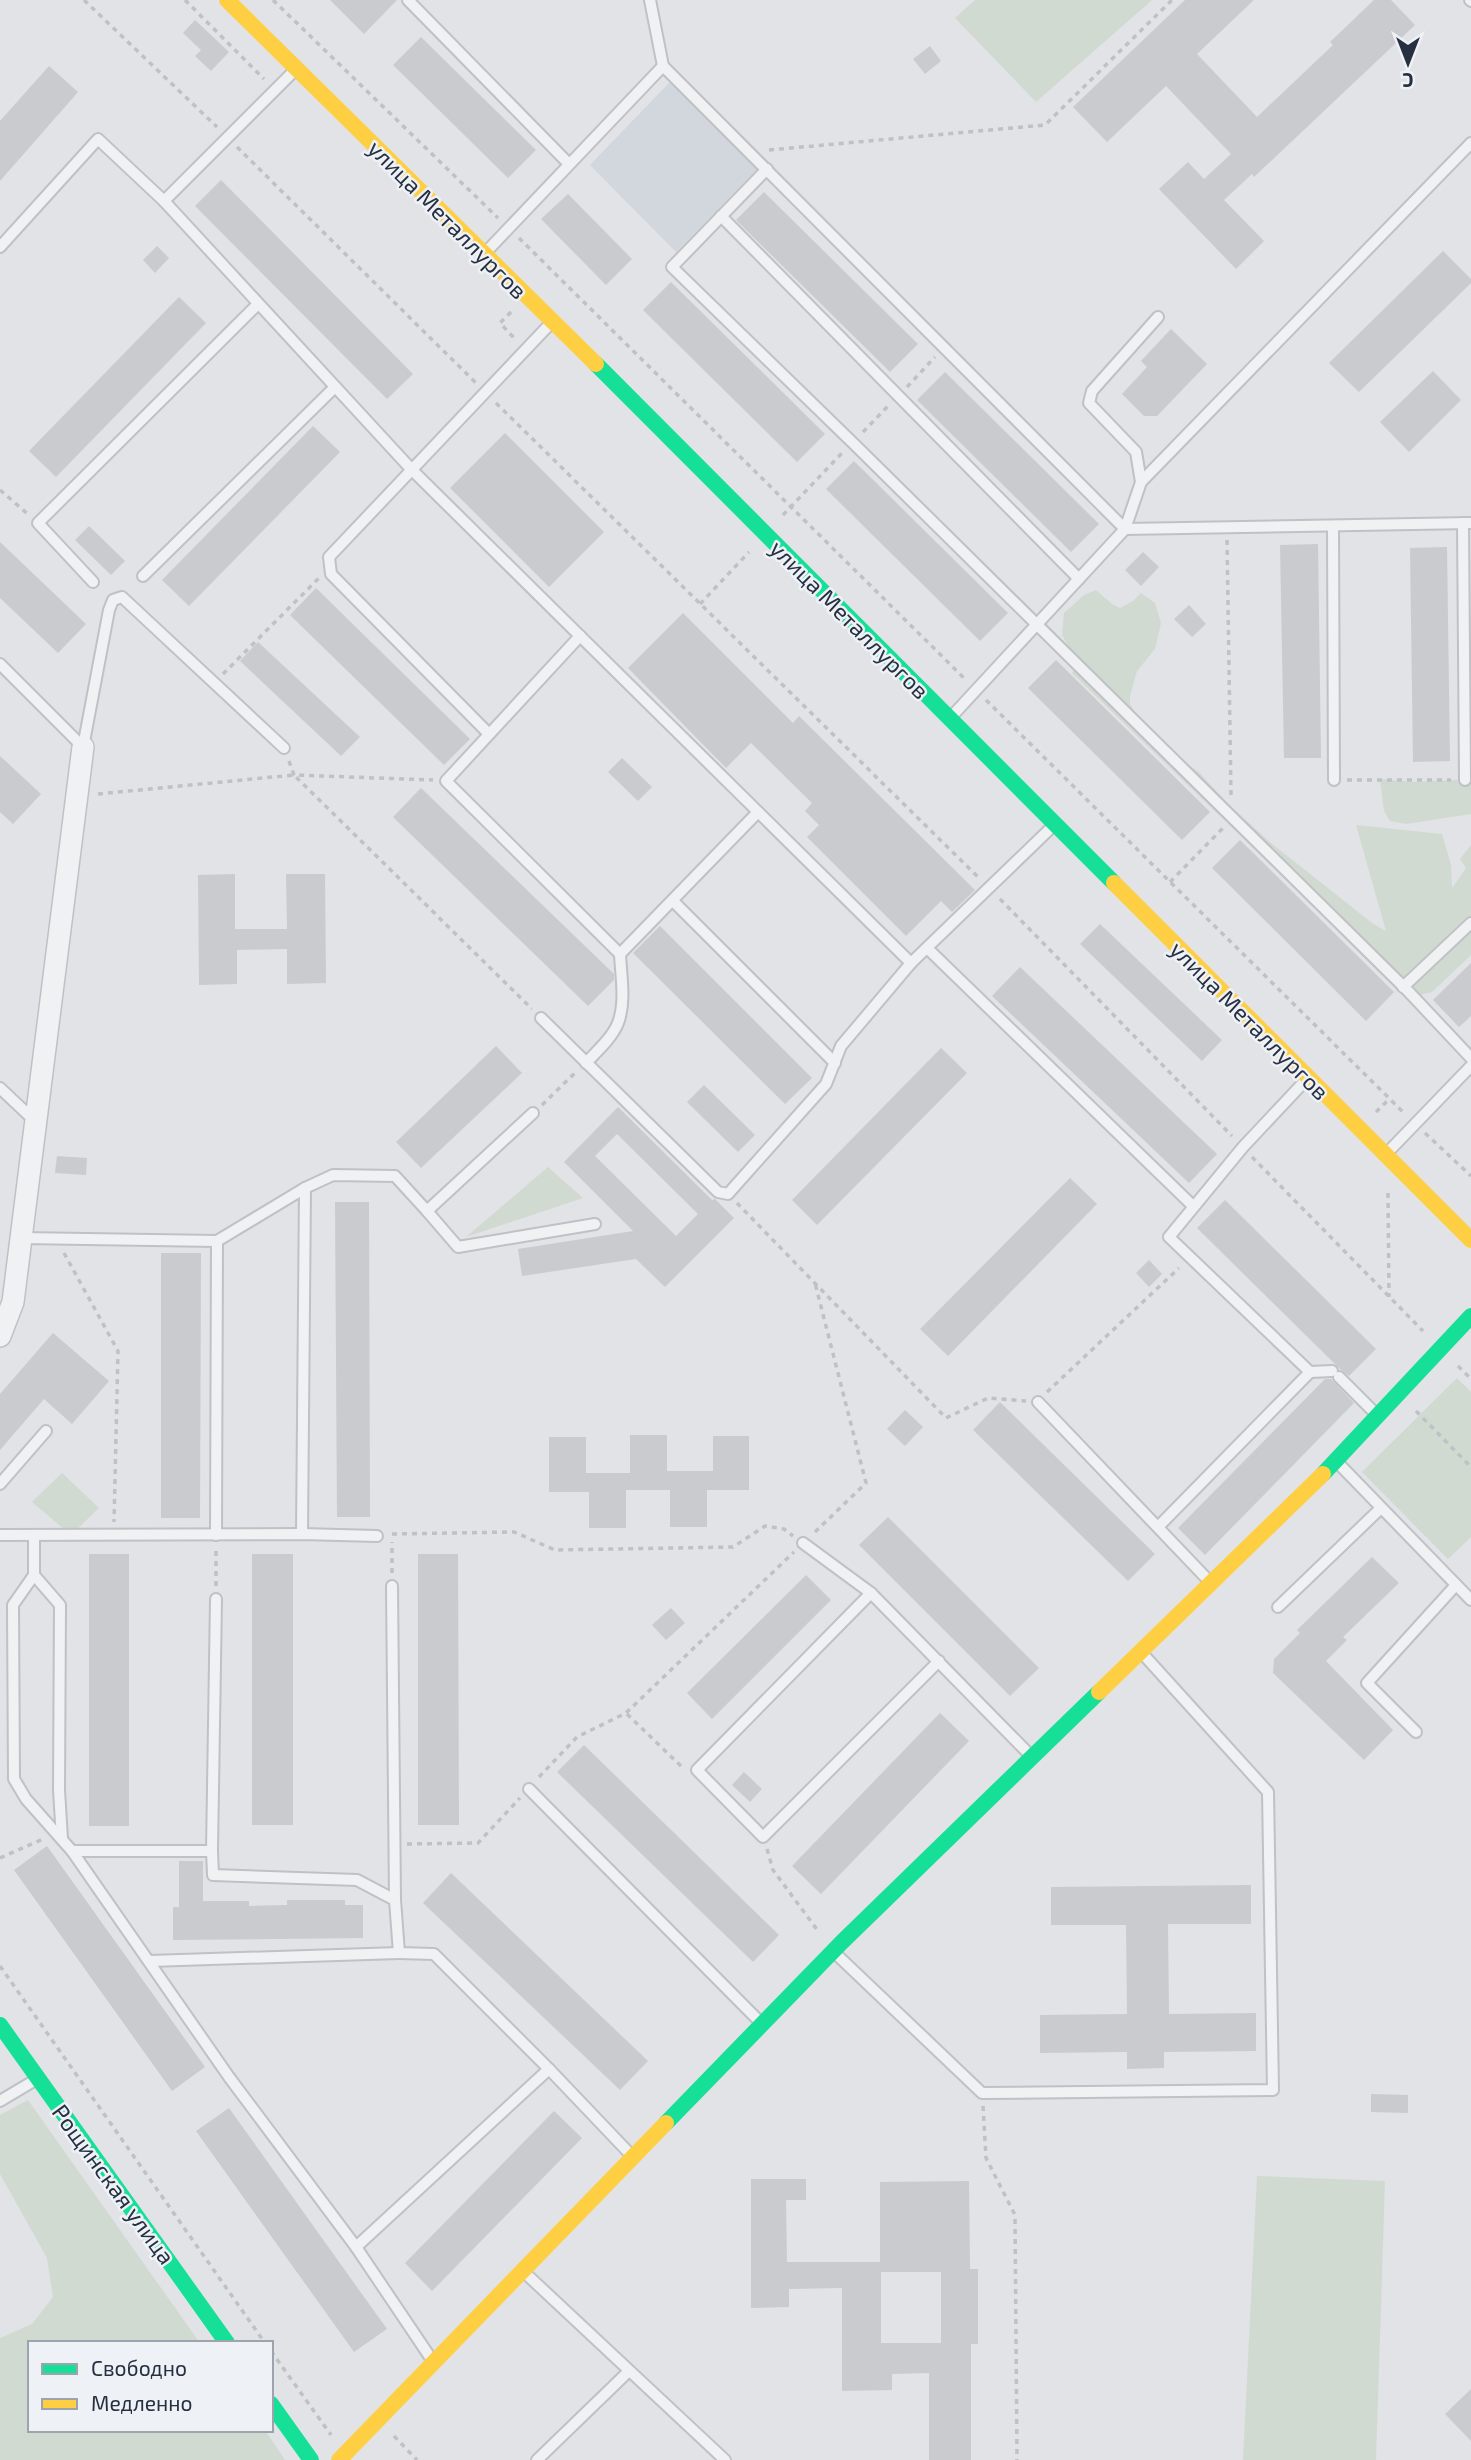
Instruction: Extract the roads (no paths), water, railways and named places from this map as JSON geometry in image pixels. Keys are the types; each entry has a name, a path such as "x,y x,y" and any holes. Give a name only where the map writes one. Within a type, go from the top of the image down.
{"main road":[{"name":"улица Металлургов","path":"227,0 1056,823 1307,1079 1471,1240"},
{"path":"342,2457 833,1952 1336,1461 1471,1316"},
{"name":"Рощинская улица","path":"0,2025 226,2341"},
{"path":"273,2407 311,2460"}],"street":[{"path":"0,1336 13,1302 83,747"}],"lane":[{"path":"408,0 569,164"},
{"path":"650,0 663,66 1125,529 1467,523 1465,780"},
{"path":"484,254 663,66"},
{"path":"163,201 229,139 297,68"},
{"path":"0,247 97,139 163,201 412,470 911,963"},
{"path":"950,718 1125,529 1141,482 1471,142"},
{"path":"767,169 672,267 1403,987 1471,1058"},
{"path":"721,216 1079,579"},
{"path":"93,582 38,523 258,304"},
{"path":"1141,482 1136,452 1089,403 1092,391 1158,317"},
{"path":"489,734 331,574 329,557 552,322"},
{"path":"143,576 335,387"},
{"path":"1333,526 1334,780"},
{"path":"83,747 109,610 113,600 122,597 284,748"},
{"path":"580,636 446,781 620,954 622,1001 618,1023 586,1063"},
{"path":"0,664 83,747"},
{"path":"620,954 758,812"},
{"path":"541,1018 718,1192 728,1194 826,1084 841,1046 911,963 1056,823"},
{"path":"673,901 835,1062"},
{"path":"1403,987 1471,923"},
{"path":"927,948 1193,1206"},
{"path":"1385,1155 1471,1066"},
{"path":"1307,1079 1243,1147 1169,1237 1310,1372 1336,1374 1378,1416"},
{"path":"0,1088 37,1124"},
{"path":"427,1211 533,1113"},
{"path":"21,1238 217,1241 305,1188 333,1175 395,1176 457,1247 595,1224"},
{"path":"302,1534 305,1188"},
{"path":"216,1535 217,1241"},
{"path":"1158,1527 1310,1372"},
{"path":"1038,1402 1211,1583"},
{"path":"0,1484 46,1431"},
{"path":"1336,1461 1471,1600"},
{"path":"1278,1606 1381,1508"},
{"path":"0,1535 377,1536"},
{"path":"34,1535 34,1575 13,1605 14,1779 26,1799 72,1852 229,2077 356,2247 433,2362"},
{"path":"803,1544 871,1593 1032,1757"},
{"path":"34,1575 60,1605 59,1836"},
{"path":"1416,1731 1367,1683 1457,1585"},
{"path":"391,1586 398,1953"},
{"path":"871,1593 696,1770 763,1837 939,1661"},
{"path":"216,1599 213,1875 358,1880 395,1900"},
{"path":"833,1952 982,2094 1273,2090 1268,1792 1140,1651"},
{"path":"529,1789 762,2024"},
{"path":"72,1852 212,1851"},
{"path":"150,1961 434,1954 550,2069 633,2157"},
{"path":"356,2247 550,2069"},
{"path":"0,2101 38,2079"},
{"path":"522,2270 725,2460"},
{"path":"537,2460 629,2371"}]}
